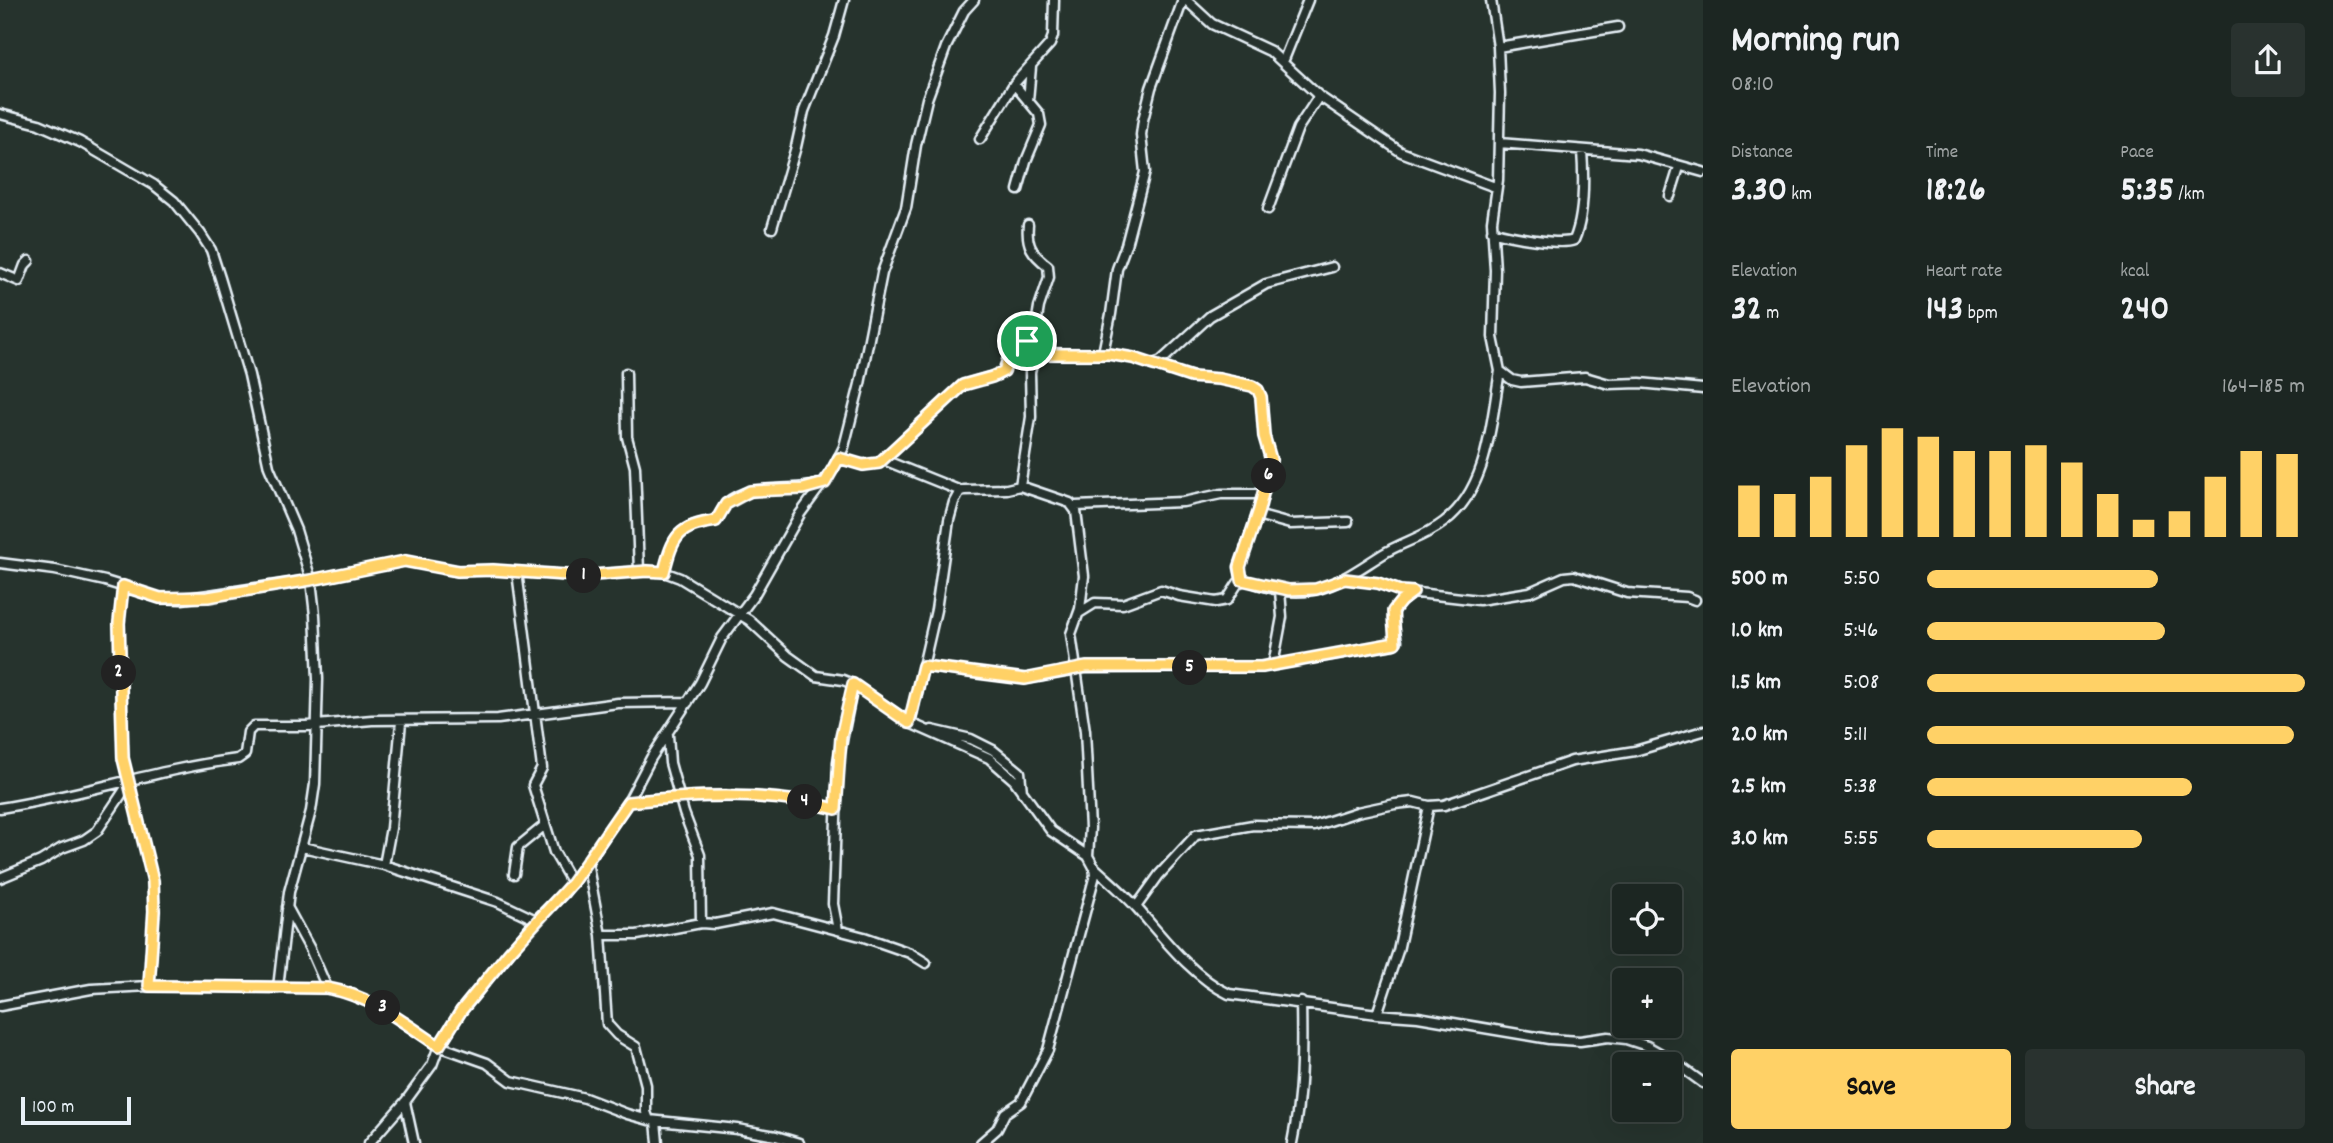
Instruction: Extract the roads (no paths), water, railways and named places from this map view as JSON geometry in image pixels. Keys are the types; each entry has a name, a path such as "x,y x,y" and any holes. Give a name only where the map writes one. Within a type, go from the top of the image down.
{"street":[{"path":"772,228 800,125 834,36 844,0"},
{"path":"369,1143 405,1102 432,1065 439,1046 461,1011 536,920 572,883 587,862 628,802 651,758 688,702 722,638 740,615 800,514 825,483 839,458 860,384 882,273 906,208 916,145 928,99 946,47 964,11 974,0"},
{"path":"980,139 1014,83 1050,44 1053,36 1054,0"},
{"path":"1103,353 1117,269 1145,172 1141,135 1143,120 1155,78 1184,0 1212,24 1254,41 1283,62 1319,96 1401,152 1495,187"},
{"path":"1283,62 1308,0"},
{"path":"1242,580 1280,590 1316,589 1345,579 1387,552 1433,530 1455,512 1469,492 1483,462 1500,371 1493,337 1495,270 1492,231 1500,143 1498,47 1491,0"},
{"path":"1498,47 1618,27"},
{"path":"1028,101 1031,67"},
{"path":"1014,83 1039,114 1041,128 1026,161 1018,190"},
{"path":"1268,209 1298,128 1319,96"},
{"path":"0,114 39,124 113,160 154,185 174,201 200,233 211,250 220,278 251,386 269,467 296,530 311,580 317,647 315,784 302,847 289,892 278,988"},
{"path":"1500,143 1637,154 1703,172"},
{"path":"1492,231 1562,242 1574,240 1578,230 1582,187 1582,150"},
{"path":"1670,195 1679,167"},
{"path":"839,458 863,465 873,465 884,460 963,385 1004,371 1012,349 1027,341 1035,331 1050,272 1048,266 1037,258 1029,246 1028,225"},
{"path":"0,273 19,281 23,267 29,261"},
{"path":"1152,365 1161,361 1210,316 1266,284 1332,267"},
{"path":"1027,341 1031,350 1039,354 1103,353 1133,358 1191,377 1219,379 1252,386 1258,390 1261,397 1264,436 1271,460 1240,567 1242,580 1230,597 1216,602 1161,590 1123,604 1095,603 1079,613"},
{"path":"1020,486 1031,417 1030,372 1039,354"},
{"path":"1500,371 1512,380 1521,382 1585,377 1609,384 1640,383 1703,389"},
{"path":"626,373 627,437 635,467 639,571"},
{"path":"884,460 961,491 1020,486 1075,506 1183,502 1221,494 1262,494"},
{"path":"664,572 669,551 681,533 696,523 716,521 726,504 736,497 750,491 803,489 825,483"},
{"path":"909,723 936,610 946,533 954,502 961,491"},
{"path":"1075,506 1084,564 1079,613 1070,630 1085,740 1090,828 1088,856"},
{"path":"1257,515 1290,524 1348,522"},
{"path":"0,563 55,570 160,598 182,599 311,580 405,561 458,571 493,570 580,576 639,571 664,572 680,578 740,615 812,674 853,684 909,723 989,758 1014,780 1051,831 1088,856 1094,867 1136,907 1167,943 1223,991 1253,999 1301,1002 1377,1014 1418,1017 1549,1039 1626,1039 1647,1046 1670,1059 1703,1083"},
{"path":"517,572 542,768 533,785 558,862 572,883"},
{"path":"1345,579 1378,583 1400,591 1479,600 1530,592 1564,577 1574,576 1627,593 1687,597 1695,600"},
{"path":"123,586 119,623 119,695 123,758 153,881 154,911 149,986"},
{"path":"1273,665 1282,617 1280,590"},
{"path":"923,666 1025,679 1075,669 1273,665 1393,644 1396,641 1393,611 1413,592"},
{"path":"838,930 833,904 836,809 841,737 853,684"},
{"path":"0,808 242,757 248,732 254,726 317,725 372,720 401,722 498,719 618,703 688,702"},
{"path":"384,865 391,828 401,722"},
{"path":"1136,907 1159,875 1196,835 1253,825 1314,826 1357,812 1395,804 1444,804 1579,759 1635,751 1703,731"},
{"path":"668,734 668,752 679,798 700,855 701,923"},
{"path":"0,878 91,836 97,831 128,781"},
{"path":"628,802 679,798 776,797 836,809"},
{"path":"1377,1014 1398,951 1429,806"},
{"path":"514,874 518,846 545,825"},
{"path":"302,847 384,865 498,902 536,920"},
{"path":"587,862 601,935 607,1024 617,1035 636,1047 646,1085 646,1112 653,1121 657,1143"},
{"path":"981,1143 997,1129 1005,1112 1021,1102 1048,1050 1086,914 1095,875 1094,867"},
{"path":"287,907 327,988"},
{"path":"601,935 637,935 773,913 910,953 926,963"},
{"path":"0,1006 91,989 149,986 327,988 345,992 379,1006 439,1046 487,1063 511,1081 584,1098 653,1121 737,1129 799,1143"},
{"path":"1292,1143 1300,1104 1303,1055 1301,1002"},
{"path":"405,1102 414,1143"}]}
